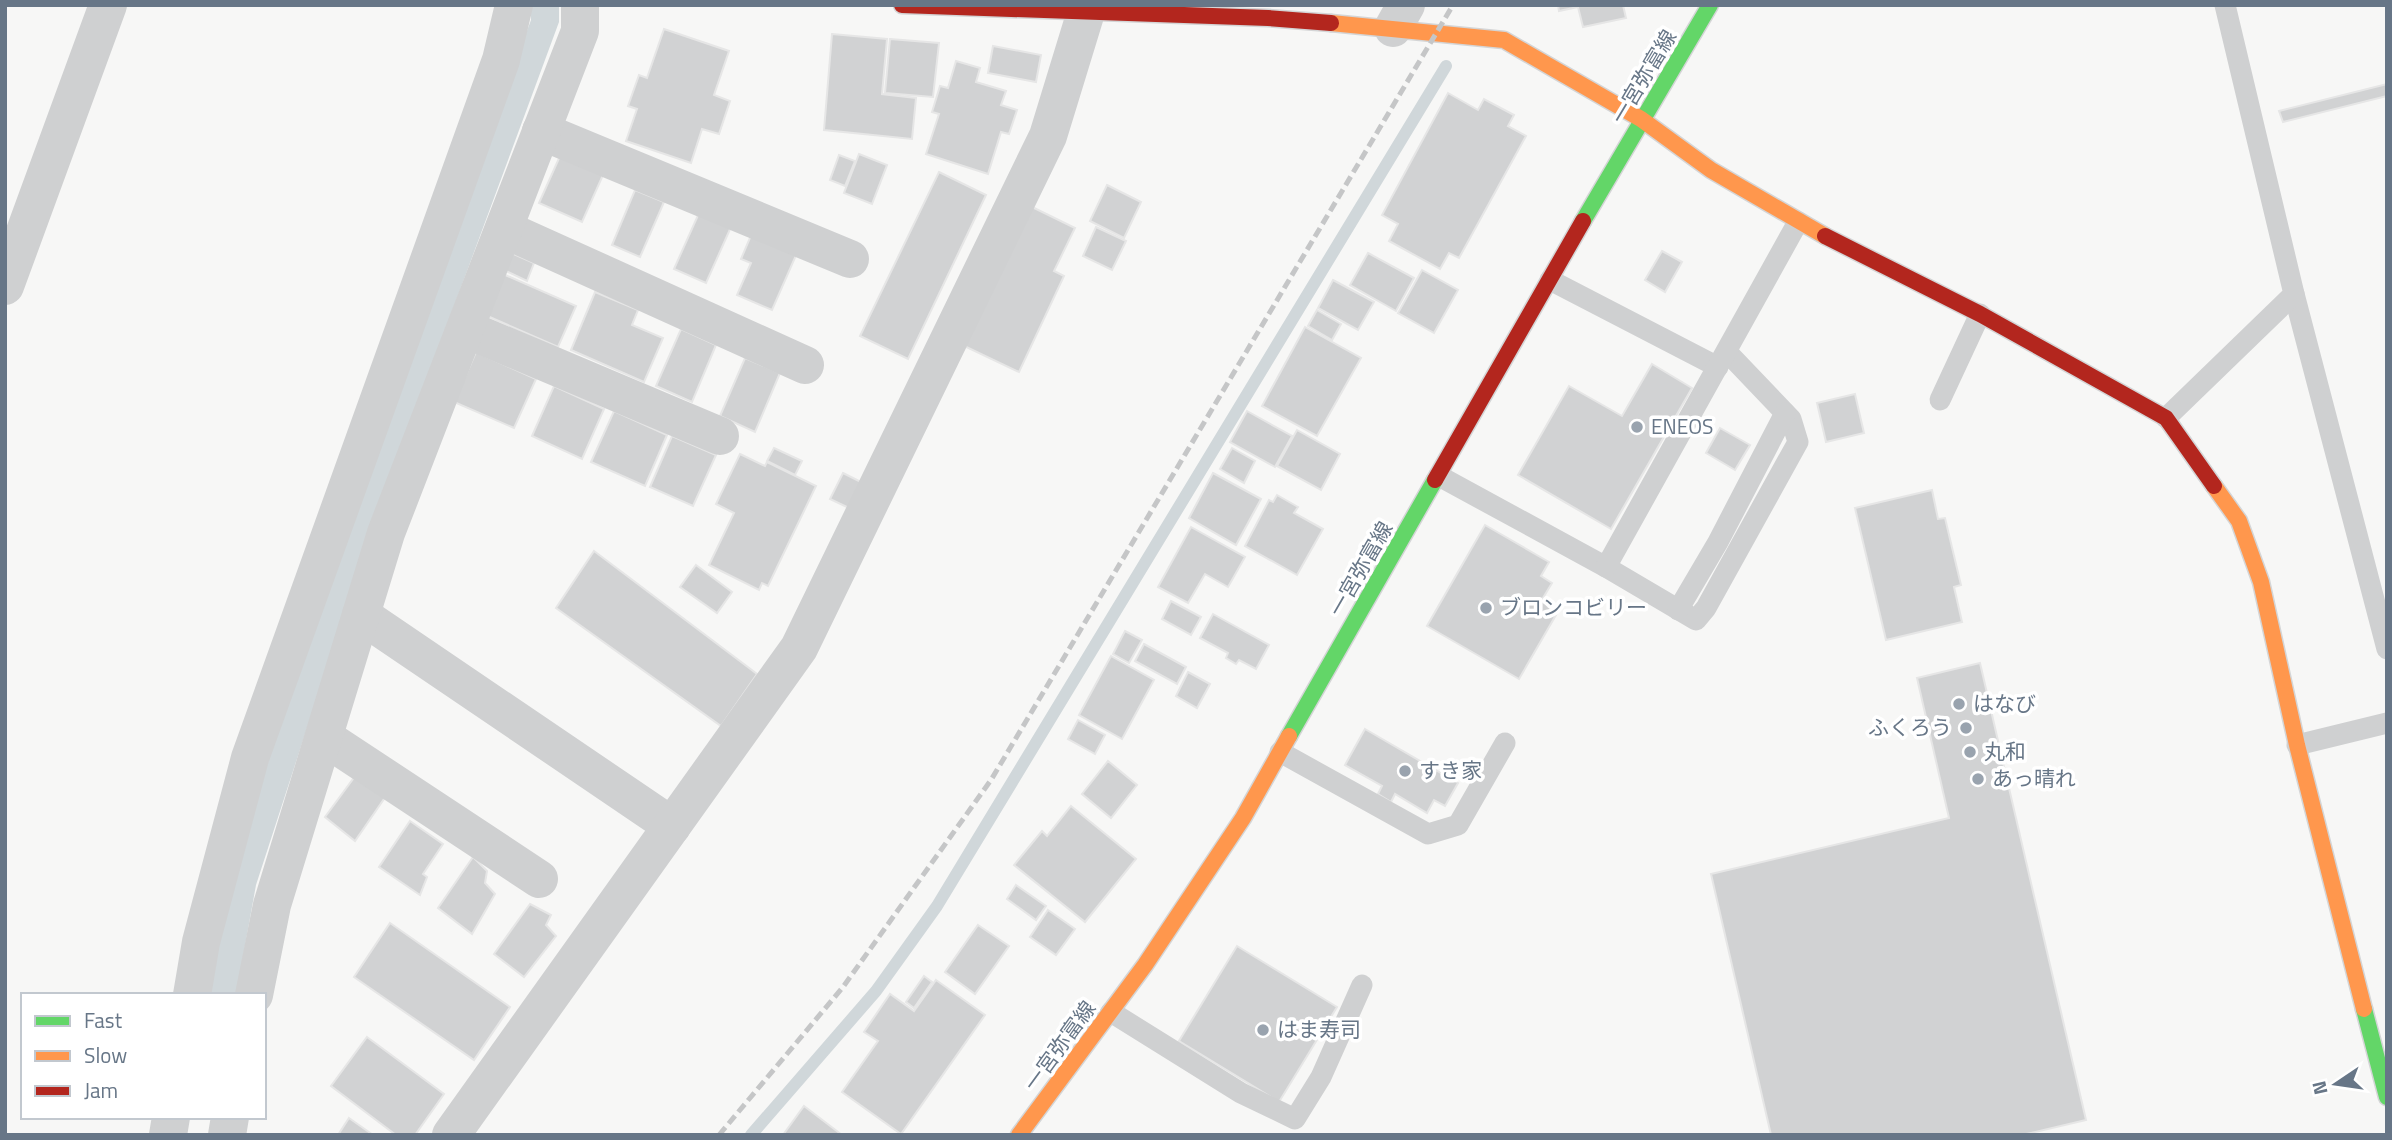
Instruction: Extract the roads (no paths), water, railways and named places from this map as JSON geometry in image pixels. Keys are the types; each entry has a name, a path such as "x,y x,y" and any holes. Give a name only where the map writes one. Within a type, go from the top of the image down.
{"street":[{"path":"5,286 108,5"},
{"path":"192,993 201,942 250,758 500,60 514,5"},
{"path":"254,993 272,905 386,533 580,31 580,5"},
{"path":"902,5 1086,12 1270,11 1400,17 1504,40 1641,119 1711,170 1798,222 1980,314 2166,418 2239,521 2261,582 2297,745 2387,1097"},
{"name":"一宮弥富線","path":"1019,1135 1039,1121 1236,829 1641,119 1710,5"},
{"path":"451,1135 799,648 1048,136 1086,12"},
{"path":"541,131 850,259"},
{"path":"504,229 805,365"},
{"path":"466,329 720,436"},
{"path":"361,615 672,826"},
{"path":"324,737 539,879"}],"lane":[{"path":"2225,5 2294,294 2387,649"},
{"path":"1606,567 1798,222"},
{"path":"1439,476 1606,567 1696,620 1706,608 1798,442 1791,419 1723,359 1550,280"},
{"path":"2166,418 2294,294"},
{"path":"1940,400 1980,314"},
{"path":"2297,745 2387,723"},
{"path":"1280,752 1428,834 1458,825 1505,743"},
{"path":"1111,1012 1241,1093 1295,1119 1321,1077 1362,985"}],"waterway":[{"path":"751,1135 876,991 937,906 1446,66"}],"railway":[{"path":"719,1135 843,987 991,780 1453,5"}],"place":[{"name":"ENEOS","path":"1637,427"},
{"name":"ブロンコビリー","path":"1486,608"},
{"name":"はなび","path":"1959,704"},
{"name":"ふくろう","path":"1966,728"},
{"name":"丸和","path":"1970,752"},
{"name":"すき家","path":"1405,771"},
{"name":"あっ晴れ","path":"1978,779"},
{"name":"はま寿司","path":"1263,1030"}]}
